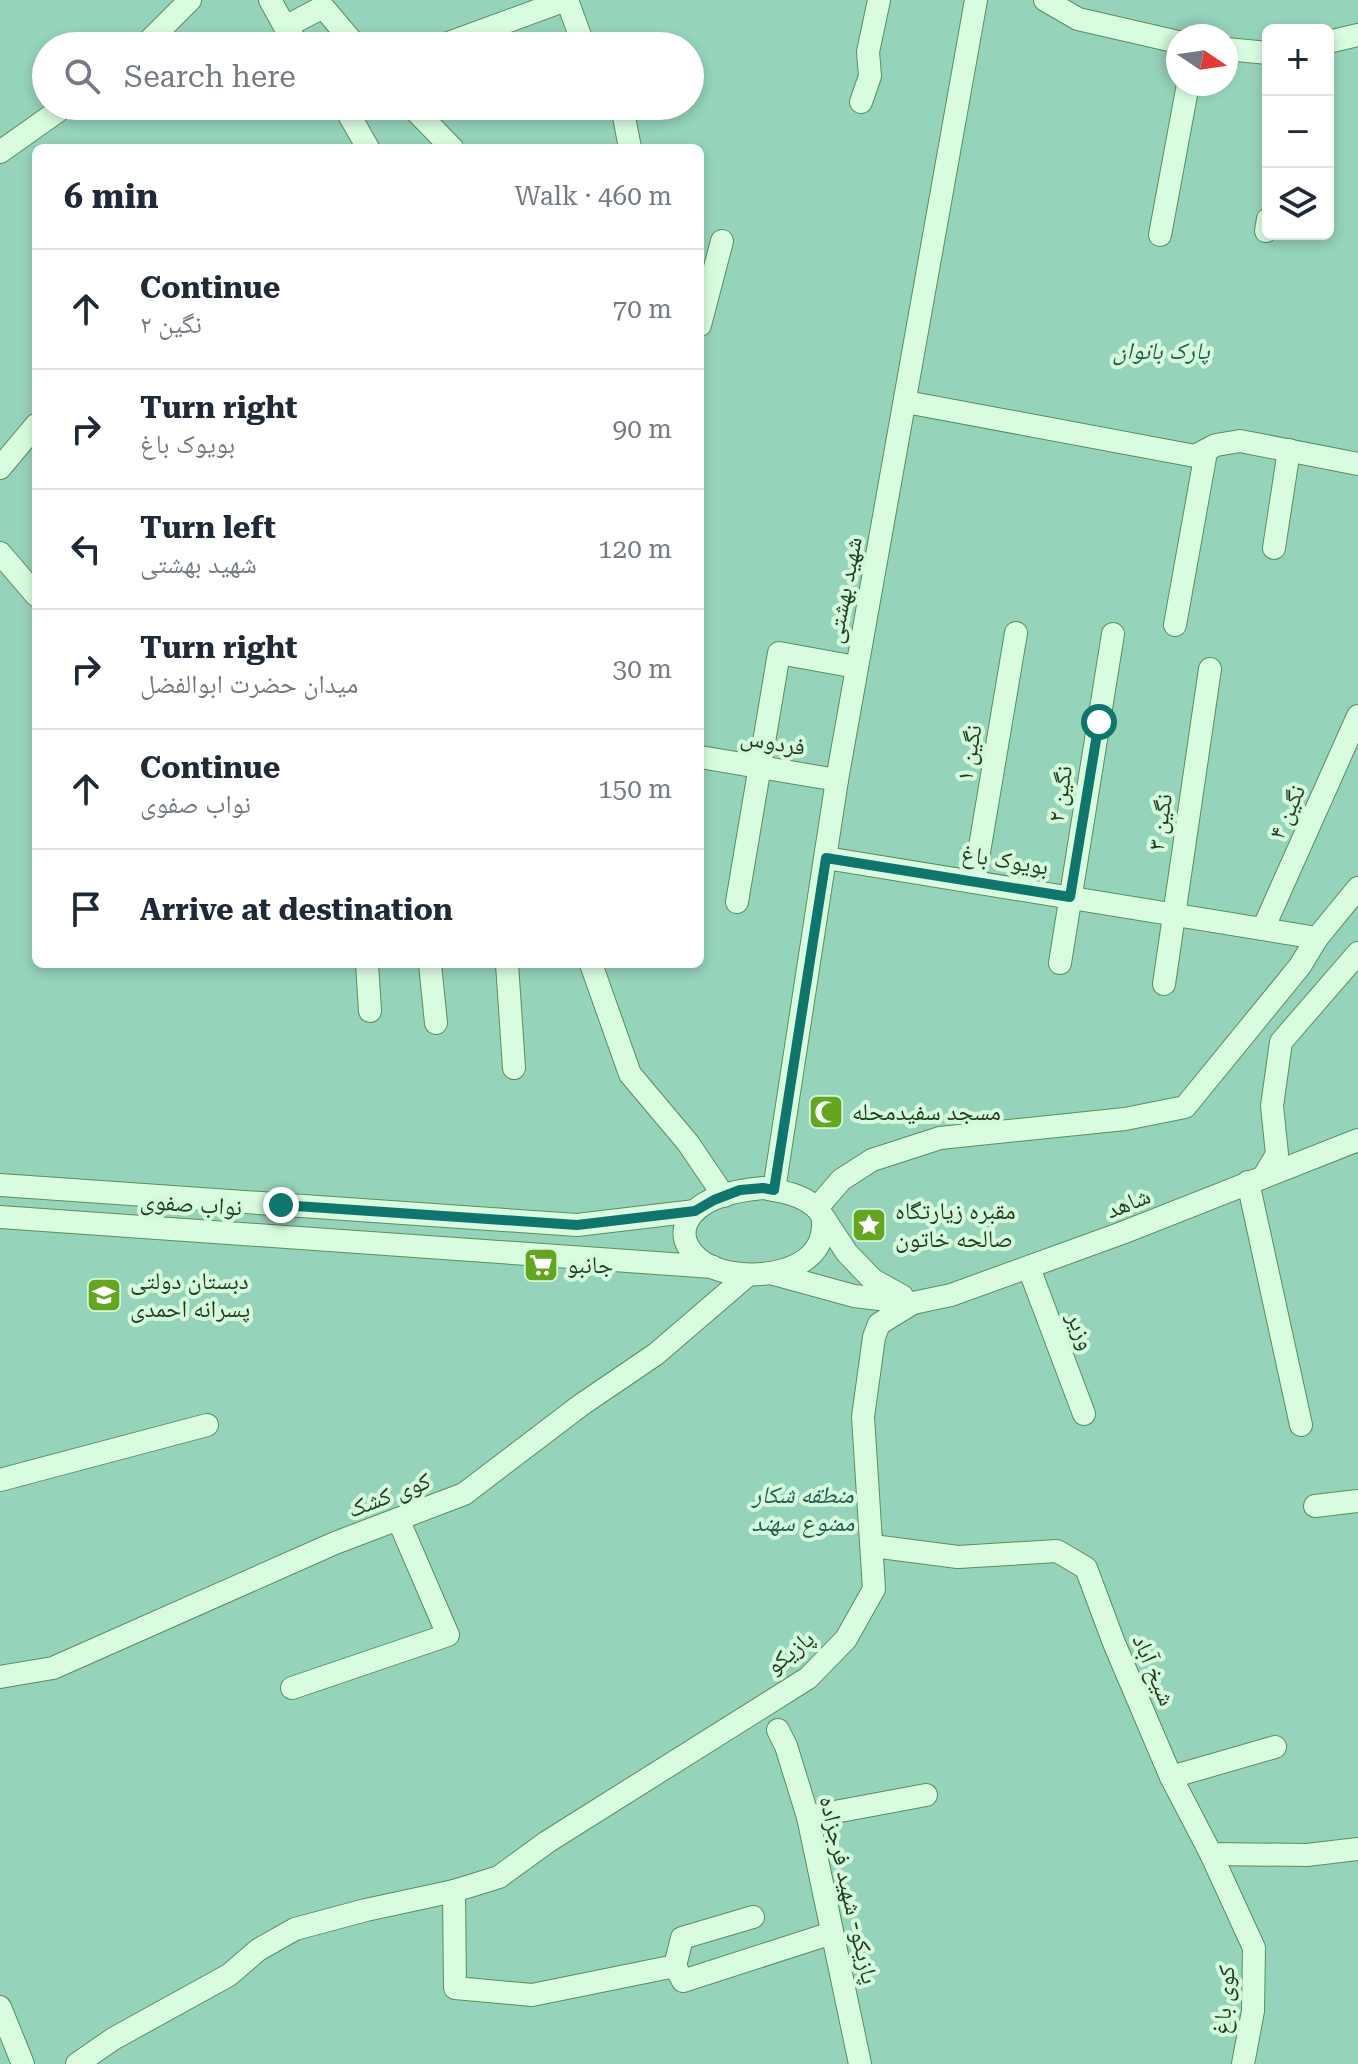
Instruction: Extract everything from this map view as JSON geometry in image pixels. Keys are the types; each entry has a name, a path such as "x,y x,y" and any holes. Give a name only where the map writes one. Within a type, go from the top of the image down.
{"street":[{"path":"158,32 190,0"},
{"path":"270,0 289,32"},
{"path":"478,32 566,0 578,32"},
{"path":"861,102 870,76 868,52 879,0"},
{"name":"شهید بهشتی","path":"774,1190 856,667 976,0"},
{"path":"1045,0 1078,19 1166,39"},
{"path":"285,27 323,7 344,32"},
{"path":"1334,41 1358,35"},
{"path":"1238,50 1262,52"},
{"path":"1160,235 1186,96"},
{"path":"0,152 45,120"},
{"path":"352,120 366,144"},
{"path":"425,120 448,144"},
{"path":"625,120 629,144"},
{"path":"704,310 722,241"},
{"path":"906,402 1195,456 1216,445 1240,441 1358,464"},
{"path":"0,468 32,430"},
{"path":"1274,548 1289,450"},
{"path":"1175,625 1206,452"},
{"path":"0,553 32,590"},
{"name":"نگین ۱","path":"974,882 1016,633"},
{"name":"نگین ۲","path":"1060,963 1113,634"},
{"path":"737,902 779,653 856,667"},
{"name":"نگین ۳","path":"1164,984 1210,669"},
{"name":"نگین ۴","path":"1263,929 1358,716"},
{"name":"فردوس","path":"704,758 837,780"},
{"name":"بویوک باغ","path":"826,858 1317,938"},
{"path":"759,1274 789,1268 809,1256 822,1240 820,1213 841,1180 872,1160 940,1138 1125,1119 1185,1107 1300,966 1317,938 1358,888"},
{"path":"1301,1425 1256,1179 1277,1154 1272,1106 1281,1042 1358,953"},
{"path":"1300,966 1323,992"},
{"path":"367,968 370,1011"},
{"path":"430,968 436,1023"},
{"path":"507,968 514,1068"},
{"path":"592,968 630,1074 688,1143 724,1196"},
{"name":"شاهد","path":"913,1303 951,1295 1029,1268 1358,1140"},
{"name":"نواب صفوی","path":"0,1185 577,1225 695,1211"},
{"path":"763,1188 805,1200 820,1213 847,1253 873,1280 913,1303 854,1296 759,1274 713,1267 693,1257 685,1242 685,1228 695,1211 740,1190 763,1188"},
{"name":"نواب صفوی","path":"0,1217 713,1267"},
{"name":"وزیر","path":"1029,1268 1084,1414"},
{"name":"کوی کشک","path":"0,1677 53,1668 335,1543 464,1494 581,1405 656,1354 759,1274"},
{"name":"پازیکو","path":"88,2061 113,2039 229,1975 258,1950 295,1929 454,1891 499,1877 547,1842 808,1678 846,1639 874,1589 863,1417 874,1337 879,1324 913,1303"},
{"path":"0,1480 207,1425"},
{"path":"1315,1506 1358,1501"},
{"path":"292,1688 448,1635 398,1519"},
{"name":"شیخ آباد","path":"873,1546 958,1557 1057,1551 1086,1568 1171,1777 1211,1854"},
{"name":"پازیکو- شهید فرجزاده","path":"778,1730 808,1817 860,2064"},
{"path":"1171,1777 1275,1747"},
{"path":"808,1817 926,1795"},
{"path":"1211,1854 1307,1855 1358,1849"},
{"name":"کوی باغ","path":"1211,1854 1254,1948 1253,2011 1243,2064"},
{"path":"454,1891 455,1988 532,1995 675,1966"},
{"path":"753,1917 682,1938 675,1966 683,1981 832,1933"},
{"path":"0,2007 23,2064"}],"green space":[{"name":"منطقه شکار ممنوع سهند","path":"0,0 1358,0 1358,2064 0,2064"}],"place":[{"name":"مسجد سفیدمحله","path":"826,1112"},
{"name":"مقبره زیارتگاه صالحه خاتون","path":"869,1225"},
{"name":"جانبو","path":"541,1265"},
{"name":"دبستان دولتی پسرانه احمدی","path":"104,1295"}],"route":[{"path":"281,1205 577,1225 695,1211 740,1190 774,1190 826,858 1070,897 1099,722"}],"park label":[{"name":"پارک بانوان","path":"1161,351"}]}
